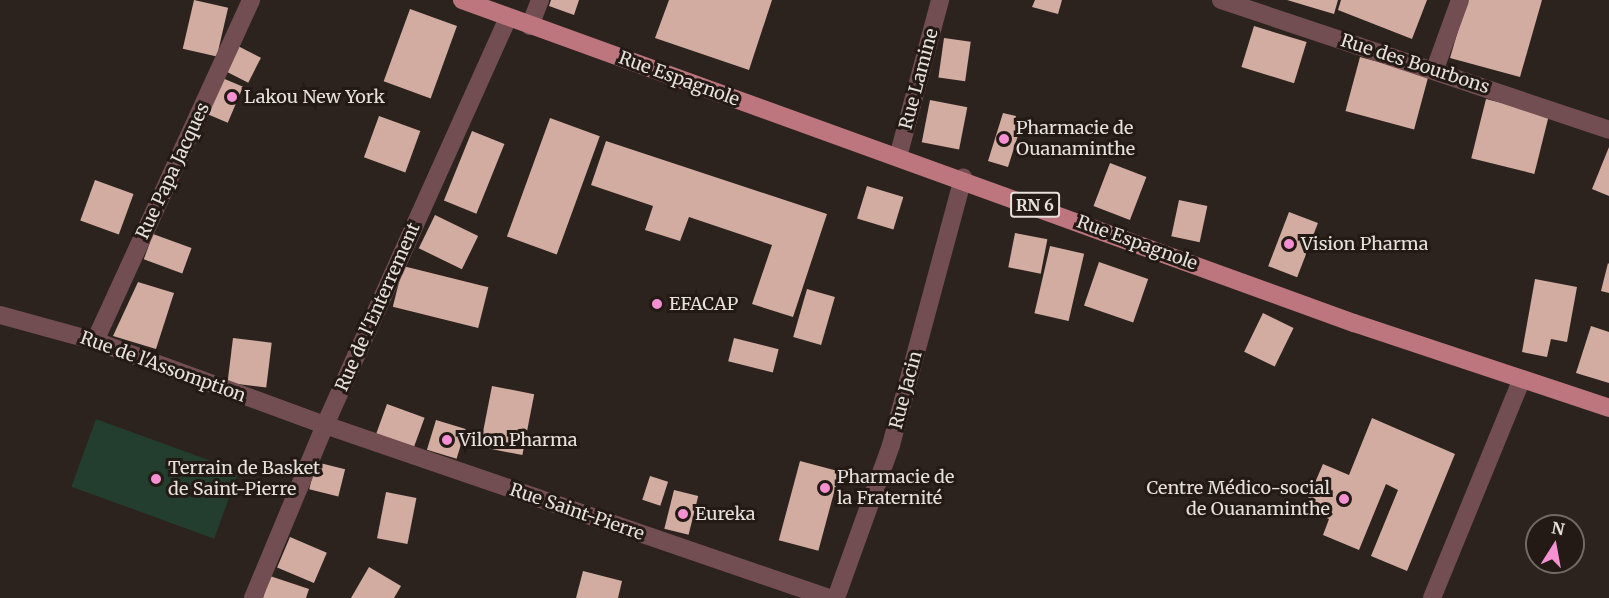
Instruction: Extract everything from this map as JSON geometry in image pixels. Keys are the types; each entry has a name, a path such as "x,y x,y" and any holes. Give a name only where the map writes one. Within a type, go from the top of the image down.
{"main road":[{"name":"Rue Espagnole","path":"462,0 898,157 963,178 1354,323 1609,408"}],"street":[{"name":"Rue Papa Jacques","path":"95,341 251,0"},
{"path":"530,26 540,0"},
{"name":"Rue Lamine","path":"898,157 940,0"},
{"name":"Rue des Bourbons","path":"1221,0 1435,69 1609,130"},
{"path":"1435,69 1460,0"},
{"name":"Rue de l'Enterrement","path":"253,598 325,426 508,18"},
{"name":"Rue Jacin","path":"836,598 891,445 963,178"},
{"name":"Rue de l'Assomption","path":"0,315 95,341 325,426"},
{"path":"1432,598 1522,379"},
{"name":"Rue Saint-Pierre","path":"325,426 830,598"}],"green space":[{"name":"Terrain de Basket de Saint-Pierre","path":"96,419 239,471 214,539 71,487"}],"building":[{"path":"194,0 228,8 217,57 183,49"},
{"path":"551,0 579,0 574,15 549,6"},
{"path":"669,0 772,0 749,70 655,38"},
{"path":"1035,0 1062,0 1058,14 1032,7"},
{"path":"1287,0 1338,0 1334,14"},
{"path":"1341,0 1427,0 1412,39 1338,10"},
{"path":"1467,0 1542,0 1520,77 1450,58"},
{"path":"410,9 457,26 431,98 384,81"},
{"path":"1254,26 1307,42 1294,83 1241,67"},
{"path":"944,38 971,42 965,81 938,78"},
{"path":"236,45 261,58 248,83 223,70"},
{"path":"1360,57 1429,75 1414,129 1346,111"},
{"path":"220,77 243,87 228,123 205,113"},
{"path":"1486,99 1549,115 1534,174 1471,158"},
{"path":"930,100 967,107 959,149 922,142"},
{"path":"1003,113 1016,116 1014,122 1021,126 1008,167 988,161"},
{"path":"379,116 420,131 405,172 364,157"},
{"path":"550,118 600,136 557,255 507,236"},
{"path":"472,131 504,144 476,214 444,201"},
{"path":"606,141 827,214 793,317 752,304 772,245 689,217 680,241 645,230 653,206 591,185"},
{"path":"1609,147 1609,196 1592,189"},
{"path":"1110,163 1146,177 1130,220 1094,206"},
{"path":"95,180 134,194 119,234 80,220"},
{"path":"867,186 903,197 893,230 857,219"},
{"path":"1179,200 1207,206 1200,242 1171,236"},
{"path":"1289,212 1318,223 1297,277 1268,266"},
{"path":"435,215 478,236 462,269 419,248"},
{"path":"1015,233 1047,239 1041,274 1008,267"},
{"path":"153,234 192,248 182,273 144,259"},
{"path":"1050,246 1084,254 1069,321 1034,313"},
{"path":"1099,262 1148,279 1133,322 1084,305"},
{"path":"1609,264 1609,293 1601,291"},
{"path":"403,266 488,287 478,328 393,307"},
{"path":"1535,279 1577,287 1567,342 1551,339 1547,357 1522,352"},
{"path":"138,282 174,293 156,349 113,336"},
{"path":"807,289 835,297 821,345 793,337"},
{"path":"1263,313 1294,328 1275,367 1244,352"},
{"path":"1591,326 1609,332 1609,383 1576,373"},
{"path":"233,338 272,343 266,387 228,383"},
{"path":"734,338 779,349 773,372 728,361"},
{"path":"492,386 534,394 522,455 480,447"},
{"path":"387,404 425,418 413,449 376,435"},
{"name":"Centre Médico-social de Ouanaminthe","path":"1372,418 1455,454 1407,571 1371,556 1398,490 1386,484 1359,550 1323,535 1329,519 1304,508 1323,464 1349,475"},
{"path":"436,420 466,429 457,459 427,450"},
{"path":"800,461 840,472 818,551 779,540"},
{"path":"316,462 345,469 338,496 309,489"},
{"path":"650,476 668,482 660,506 642,500"},
{"path":"674,490 698,496 689,535 664,529"},
{"path":"386,492 416,498 407,544 377,538"},
{"path":"290,537 327,553 314,583 277,567"},
{"path":"369,567 401,586 394,598 351,598"},
{"path":"583,571 622,581 618,598 576,598"},
{"path":"270,576 309,589 306,598 263,598"}],"place":[{"name":"Lakou New York","path":"232,97"},
{"name":"Pharmacie de Ouanaminthe","path":"1004,139"},
{"name":"Vision Pharma","path":"1289,244"},
{"name":"EFACAP","path":"657,304"},
{"name":"Vilon Pharma","path":"447,440"},
{"name":"Terrain de Basket de Saint-Pierre","path":"156,479"},
{"name":"Pharmacie de la Fraternité","path":"825,488"},
{"name":"Centre Médico-social de Ouanaminthe","path":"1344,499"},
{"name":"Eureka","path":"683,514"}]}
